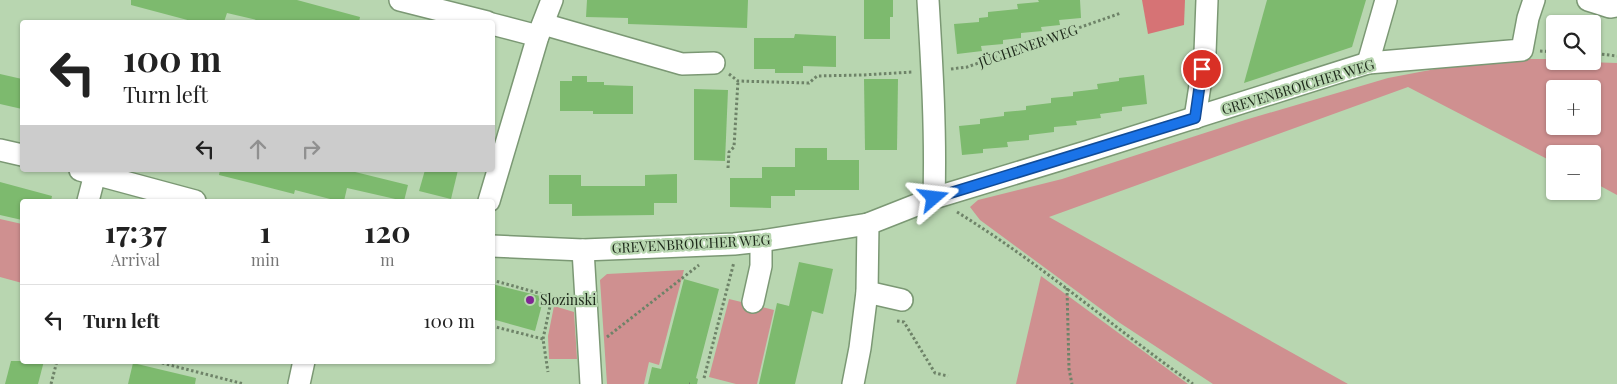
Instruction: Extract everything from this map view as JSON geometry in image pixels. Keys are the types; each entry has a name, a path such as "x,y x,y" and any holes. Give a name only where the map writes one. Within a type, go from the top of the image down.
{"street":[{"path":"400,0 479,20"},
{"path":"490,199 541,30 552,0"},
{"path":"928,0 935,164 934,198"},
{"path":"1195,118 1205,53 1207,0"},
{"path":"1368,63 1386,0"},
{"name":"GREVENBROICHER WEG","path":"495,246 583,250 734,244 868,224 934,198 1368,63 1522,50 1528,18 1534,0"},
{"path":"1588,0 1610,7 1617,6"},
{"path":"495,24 541,30 682,64 714,63"},
{"path":"0,150 20,155"},
{"path":"88,199 87,172 187,199"},
{"path":"852,384 860,348 867,292 868,224"},
{"path":"753,302 761,266 761,241"},
{"path":"583,250 591,384"},
{"path":"867,292 902,300"},
{"path":"299,384 303,364"}],"path":[{"name":"JÜCHENER WEG","path":"738,81 809,83 817,76 932,71 967,67 1121,13"},
{"path":"1601,55 1617,56"},
{"path":"714,63 738,81 734,147 729,152 728,168"},
{"path":"934,198 1067,288 1154,357 1193,384"},
{"path":"704,378 735,257 734,244"},
{"path":"589,351 700,264 700,245"},
{"path":"495,281 586,306"},
{"path":"1067,288 1069,369 1072,384"},
{"path":"548,372 543,339 552,296"},
{"path":"896,321 904,322 935,373 948,376"},
{"path":"495,327 543,339"},
{"path":"51,384 56,364"},
{"path":"166,364 244,384"}],"shaded area":[{"path":"1142,0 1185,0 1184,25 1148,34"},
{"path":"1488,59 1546,59 1546,70 1601,70 1601,62 1617,63 1617,195 1601,186 1601,145 1546,145 1546,158 1408,87 1049,217 1348,384 1213,384 1120,323 980,220 970,207 978,200 1062,179 1245,120 1388,78"},
{"path":"0,219 20,224 20,282 0,277"},
{"path":"684,270 659,365 649,362 644,384 607,384 600,280 607,274"},
{"path":"1041,276 1188,384 1016,384"},
{"path":"729,299 774,310 757,384 736,384 709,377"},
{"path":"554,306 574,312 577,359 549,359 548,336"}],"building":[{"path":"131,0 297,0 360,17 359,20 257,20 227,13 225,20 187,20 131,5"},
{"path":"587,0 748,0 747,28 628,24 628,18 586,17"},
{"path":"864,0 893,0 893,17 890,17 890,39 864,39"},
{"path":"1038,0 1080,0 1081,18 1059,20 1060,25 1041,27 1042,31 1021,33 1021,38 1003,40 1003,44 981,46 982,51 957,54 954,24 979,22 979,18 988,17 988,12 1018,9 1017,4 1039,2"},
{"path":"1267,0 1366,0 1352,47 1244,83"},
{"path":"795,34 836,36 836,67 803,66 803,73 775,73 775,69 754,69 754,38 794,38"},
{"path":"0,74 20,79 20,109 0,104"},
{"path":"1144,75 1147,104 1122,107 1122,111 1100,114 1101,118 1076,121 1077,125 1054,127 1054,132 1029,135 1029,140 1007,142 1008,147 983,149 983,153 962,155 959,126 980,124 980,119 1004,116 1004,112 1026,110 1026,106 1051,103 1051,98 1073,96 1073,92 1098,89 1097,84 1119,81 1119,78"},
{"path":"572,76 587,76 587,82 604,82 604,85 633,86 633,114 593,114 593,111 560,111 560,81 572,81"},
{"path":"864,79 898,79 897,150 865,150"},
{"path":"694,89 728,90 725,161 694,160"},
{"path":"795,148 827,148 827,160 859,160 859,190 795,190 795,196 771,196 771,208 730,207 730,178 762,178 762,167 795,167"},
{"path":"220,172 355,172 408,185 404,199 395,199 347,188 344,199 330,199 295,190 294,194 219,175"},
{"path":"424,172 458,172 451,199 419,191"},
{"path":"677,174 677,203 654,203 654,215 572,216 572,204 549,204 549,175 581,175 581,186 645,186 645,175"},
{"path":"0,182 52,196 51,199 20,199 20,220 0,215"},
{"path":"799,262 833,269 823,314 812,311 795,384 759,384 777,303 789,306"},
{"path":"684,279 719,289 696,378 698,379 697,384 648,384 652,367 661,369"},
{"path":"495,285 544,297 535,331 495,320"},
{"path":"11,361 20,361 20,364 43,364 38,384 5,384"},
{"path":"133,364 196,378 195,384 128,384"}],"place":[{"name":"Slozinski","path":"530,300"}],"route":[{"path":"934,198 1195,118 1202,69"}]}
